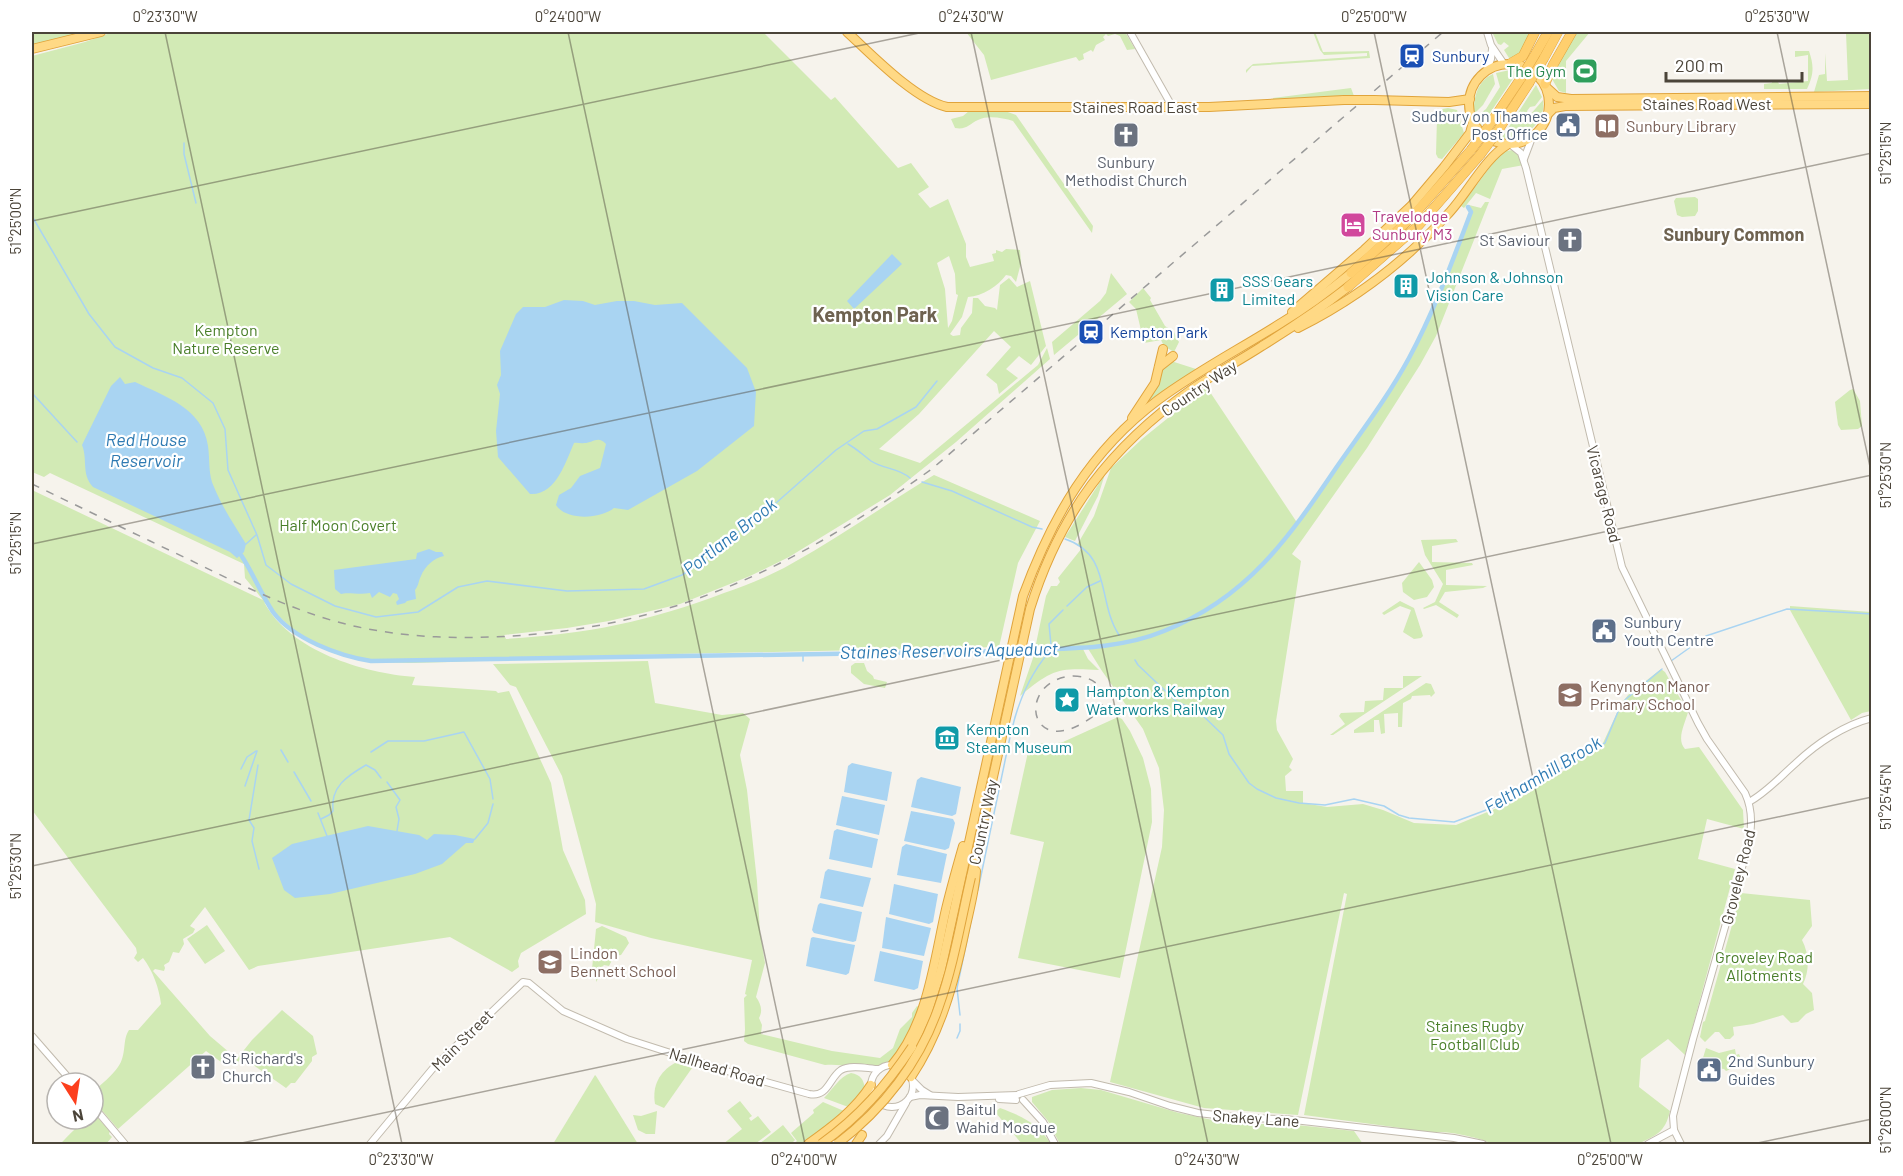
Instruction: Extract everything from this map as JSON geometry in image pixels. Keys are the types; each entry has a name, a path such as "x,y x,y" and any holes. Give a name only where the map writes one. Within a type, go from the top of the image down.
{"highway":[{"path":"32,49 101,32"},
{"name":"Staines Road East","path":"847,32 910,87 942,106 1173,108 1344,100 1449,102 1470,99"},
{"path":"1281,323 1297,306 1389,227 1417,199 1470,133 1470,99 1476,82 1487,70 1523,56 1535,32"},
{"path":"1540,56 1548,32"},
{"path":"1263,346 1348,287 1419,225 1476,153 1558,32"},
{"path":"1263,346 1334,309 1390,270 1416,249 1455,207 1493,155 1533,135 1549,108 1545,85 1572,32"},
{"path":"1508,63 1530,68 1557,97 1563,98 1650,101 1872,96"},
{"name":"Staines Road West","path":"1546,116 1554,108 1565,106 1650,101 1872,104"},
{"name":"Staines Road East","path":"1449,102 1463,108 1471,118"},
{"path":"1471,118 1478,131 1485,137 1495,143 1509,145"},
{"path":"1281,323 1325,294 1351,273 1411,218 1476,153"},
{"name":"Country Way","path":"837,1144 861,1124 891,1092 908,1069 934,1021 946,984 977,852 1020,632 1023,596 1053,524 1091,466 1127,426 1186,381 1281,323"},
{"name":"Country Way","path":"983,776 1020,632 1040,578 1074,510 1097,475 1131,439 1192,389 1263,346"},
{"path":"1127,426 1155,383 1163,349"},
{"path":"1158,368 1173,356"},
{"path":"892,1065 909,1037 923,1005 957,865 983,776"},
{"path":"821,1144 869,1105 912,1047 927,1014 936,987 983,776"},
{"path":"912,1079 927,1053 946,1009 967,919 977,852"},
{"path":"808,1144 850,1112 863,1098 872,1082"},
{"path":"856,1144 862,1135"}],"street":[{"path":"1130,32 1173,108"},
{"path":"1487,32 1491,45 1491,59 1487,70"},
{"path":"1491,45 1508,63"},
{"path":"1524,160 1533,135"},
{"name":"Vicarage Road","path":"1509,145 1521,153 1524,160 1622,567 1707,739 1749,802"},
{"path":"1749,802 1759,796 1798,761 1829,739 1850,725 1872,718"},
{"name":"Groveley Road","path":"1674,1130 1672,1121 1685,1068 1751,835 1749,802"},
{"name":"Main Street","path":"370,1144 434,1067 521,983 529,983 568,1013"},
{"name":"Nallhead Road","path":"568,1013 627,1039 730,1072 814,1095 824,1092 842,1070 852,1067 879,1070"},
{"path":"32,1036 63,1071"},
{"path":"872,1082 879,1070 892,1065 903,1068 922,1090 930,1095"},
{"path":"860,1068 872,1082 874,1097 880,1103 890,1107 930,1095 987,1096 1012,1101 1020,1098 1043,1122 1055,1144"},
{"path":"879,1144 896,1122 908,1100 913,1090 912,1079"},
{"name":"Snakey Lane","path":"1020,1098 1032,1090 1050,1084 1091,1083 1198,1113 1374,1129 1454,1138 1483,1144"},
{"path":"890,1107 896,1122"},
{"path":"105,1120 125,1144"},
{"path":"1648,1144 1674,1130 1681,1144"}],"green space":[{"path":"32,32 90,32 32,46"},
{"path":"113,32 763,32 831,100 835,97 898,168 911,163 929,187 918,194 930,208 948,199 966,244 966,257 970,267 994,261 992,254 996,253 996,250 1002,252 1006,249 1020,250 1021,263 1016,282 1011,276 1006,275 990,290 968,297 962,317 950,334 960,335 961,328 972,313 973,298 978,298 985,306 997,310 1000,285 1009,278 1017,287 1030,281 1046,346 1031,365 1019,356 1006,369 1018,378 999,394 997,384 986,375 1011,347 994,331 919,414 879,449 920,463 1038,365 1047,348 1050,359 956,442 890,495 789,557 750,576 680,604 609,621 504,635 506,639 535,637 616,625 669,612 741,587 809,554 934,475 1040,521 1018,563 999,647 492,658 489,661 430,663 368,661 321,648 295,630 264,602 291,634 309,646 351,664 395,675 415,677 412,685 496,691 498,693 509,691 551,783 563,850 585,900 586,914 521,953 518,961 519,967 512,972 450,937 258,966 249,970 205,907 190,926 195,929 183,939 184,944 179,953 173,952 169,962 164,965 164,971 155,969 153,971 210,1036 230,1053 221,1062 206,1051 118,1129 105,1114 105,1081 121,1062 129,1030 138,1030 161,1004 155,980 147,963 143,958 138,962 134,958 137,953 136,948 32,810 32,490 263,600 245,578 244,564 50,473 44,477 32,472 32,56","holes":["949,256 955,274 956,294 958,295 952,321 948,328 945,289 937,263"]},
{"path":"966,32 1125,32 1135,49 1127,50 1120,36 1106,34 1103,37 1105,40 1096,45 1093,52 1091,50 1083,54 1084,59 1079,61 1076,57 991,80 984,55"},
{"path":"1313,32 1323,52 1369,51 1370,58 1252,66 1246,73 1246,70 1253,64 1367,56 1367,53 1324,55"},
{"path":"1492,32 1531,32 1521,52 1509,58 1504,50 1509,46 1504,42 1501,45 1498,44"},
{"path":"1577,32 1590,32 1566,61 1566,93 1559,91 1552,79 1558,63"},
{"path":"1871,32 1871,89 1814,92 1819,75 1825,74 1825,53 1827,81 1848,80 1846,33"},
{"path":"1795,51 1809,51 1812,70 1807,89 1764,89 1764,84 1772,82 1779,84 1808,81 1808,55 1795,57"},
{"path":"1518,71 1482,125 1476,117 1486,109 1500,87 1496,73"},
{"path":"1493,74 1495,84 1483,105 1474,114 1477,91 1483,81"},
{"path":"1536,85 1542,97 1535,106 1530,107 1527,111 1529,116 1543,100 1541,116 1537,123 1525,134 1501,139"},
{"path":"1351,88 1354,96 1273,101 1273,98"},
{"path":"1442,109 1457,110 1464,133 1442,159 1436,154 1437,118"},
{"path":"969,111 1005,111 1016,115 1093,226 1092,233 1013,121 986,118 965,127 955,128 951,119 963,116"},
{"path":"1513,150 1518,153 1524,165 1502,169 1490,199 1476,193 1464,208 1461,206 1498,156"},
{"path":"1695,197 1698,199 1698,211 1695,216 1677,215 1674,201 1676,198"},
{"name":"Staines Rugby Football Club","path":"1485,202 1489,202 1436,336 1367,448 1292,554 1301,561 1276,721 1277,730 1293,759 1289,767 1292,770 1285,776 1286,791 1303,791 1303,803 1327,807 1363,804 1414,823 1456,825 1514,801 1570,767 1568,763 1603,743 1621,704 1628,695 1661,669 1665,672 1688,712 1682,731 1682,745 1685,749 1699,747 1743,810 1744,829 1707,819 1698,859 1735,869 1685,1055 1668,1039 1641,1059 1639,1087 1670,1111 1668,1118 1659,1132 1638,1144 1493,1144 1452,1133 1414,1132 1401,1128 1304,1115 1347,894 1344,893 1298,1115 1204,1108 1110,1082 1162,847 1164,810 1159,768 1143,729 1087,647 1082,647 1088,659 1099,670 1074,669 1056,672 1040,680 1020,696 1033,658 1046,596 1051,586 1057,586 1060,582 1058,578 1082,548 1077,545 1094,516 1111,468 1142,439 1210,384 1210,392 1298,524 1408,361 1439,294 1471,212 1468,207 1469,205 1481,208"},
{"path":"1111,273 1127,294 1054,355 1052,342 1100,301 1106,293"},
{"path":"1143,288 1151,298 1165,326 1174,332 1179,342 1174,352 1164,346 1161,340 1144,343 1136,309 1129,302"},
{"path":"1171,361 1196,369 1147,402 1161,368"},
{"path":"1853,389 1860,401 1862,426 1858,429 1841,430 1838,425 1835,402"},
{"path":"1105,474 1098,496 1075,541 1065,537"},
{"path":"1456,539 1458,542 1432,546 1432,562 1472,563 1473,565 1446,570 1446,585 1487,586 1445,592 1439,602 1459,615 1457,618 1436,605 1423,608 1435,602 1443,584 1425,555 1421,540"},
{"path":"1419,562 1432,580 1434,587 1427,597 1414,600 1403,592 1402,583"},
{"path":"1400,601 1414,608 1423,636 1421,638 1414,639 1403,632 1411,610 1400,606 1384,615 1382,613"},
{"path":"1790,606 1871,612 1871,711 1862,713 1851,720 1790,610"},
{"path":"648,661 655,703 722,715 743,713 750,719 740,755 747,790 760,933 765,963 756,997 761,1008 759,1018 762,1025 761,1034 832,1051 880,1058 893,1048 900,1029 912,1017 917,1006 920,1008 908,1034 898,1052 885,1065 871,1068 825,1065 748,1044 744,1041 744,998 747,995 745,994 752,960 651,938 595,922 596,904 562,776 516,687 510,685 493,664"},
{"path":"855,663 864,663 874,679 887,682 885,688 864,684 851,673 851,666"},
{"path":"1403,676 1422,676 1330,735 1345,724 1339,716 1341,713 1364,712 1365,701 1383,700 1384,688 1403,688"},
{"path":"1426,683 1431,684 1435,693 1431,697 1430,695 1412,696 1403,703 1402,727 1398,727 1398,713 1384,714 1385,733 1381,734 1379,720 1374,720 1374,732 1354,733 1354,730"},
{"path":"1118,717 1130,731 1143,758 1151,789 1152,822 1120,978 1018,958 1044,842 1010,834 1030,743 1063,742"},
{"name":"Groveley Road Allotments","path":"1741,893 1810,900 1812,926 1802,940 1808,962 1803,984 1812,993 1814,1010 1798,1022 1791,1023 1783,1015 1733,1027 1734,1035 1730,1039 1725,1039 1719,1032 1715,1032 1705,1042 1700,1037 1703,1022"},
{"path":"207,925 225,951 205,964 187,939"},
{"path":"602,926 626,937 629,943 621,955 614,956 609,966 604,965 601,968 596,982 596,971 592,969 596,929"},
{"path":"282,1010 313,1036 317,1054 312,1057 312,1061 295,1083 291,1083 286,1088 242,1057 238,1062 236,1060"},
{"path":"1706,1048 1719,1053 1735,1049 1736,1055 1739,1054 1743,1064 1726,1071 1717,1068 1702,1061"},
{"path":"675,1063 692,1068 664,1108 655,1104 656,1085 661,1075"},
{"path":"851,1073 861,1078 865,1088 851,1108 824,1098 840,1080"},
{"path":"596,1076 638,1144 553,1144"},
{"path":"1081,1088 1101,1090 1179,1113 1232,1124 1287,1124 1354,1131 1363,1144 1060,1144 1048,1121 1032,1102 1032,1097 1052,1090"},
{"path":"740,1101 752,1116 749,1118 751,1121 758,1116 771,1132 755,1144 723,1144 742,1129 727,1111"},
{"path":"823,1102 844,1111 804,1144 793,1144 797,1141 791,1133"},
{"path":"1000,1108 1029,1122 1051,1144 1022,1144 995,1112"},
{"path":"657,1111 655,1134 646,1134 638,1130 633,1115 641,1116"},
{"path":"783,1125 795,1140 791,1144 759,1144"},
{"path":"105,1126 112,1137 106,1144 60,1144 74,1131 105,1131"}],"water":[{"path":"892,254 902,264 854,309 847,301"},
{"path":"564,300 583,301 595,305 617,301 655,305 682,303 747,368 756,392 754,426 697,471 628,510 614,508 608,512 584,517 567,514 556,505 559,495 571,488 580,476 600,468 606,444 600,440 574,443 559,476 553,483 539,493 530,494 498,457 496,431 500,394 497,385 501,375 500,351 516,314 523,307 545,307"},
{"name":"Red House Reservoir","path":"120,377 125,384 135,382 170,398 199,422 208,446 212,482 246,544 244,552 237,558 230,552 93,487 89,482 82,445 111,386"},
{"path":"429,549 442,552 444,556 430,563 425,569 415,590 416,599 397,605 396,602 399,599 397,594 393,593 390,597 379,592 372,598 370,593 341,594 335,589 334,570 416,559 417,553"},
{"path":"852,763 892,772 887,801 844,792 848,766"},
{"path":"921,777 961,787 956,814 952,816 911,807 917,780"},
{"path":"842,796 885,805 879,835 836,825"},
{"path":"911,811 953,819 955,823 949,848 945,850 904,841"},
{"path":"368,826 419,835 427,840 434,834 475,839 473,843 466,843 442,864 415,874 330,894 295,898 284,890 272,858 292,844"},
{"path":"837,829 878,839 872,868 829,859 834,831"},
{"path":"906,844 947,854 941,883 897,875 902,847"},
{"path":"828,869 871,878 863,907 820,898 825,872"},
{"path":"894,884 938,894 933,922 929,924 889,914"},
{"path":"820,903 862,912 856,941 814,933 812,930"},
{"path":"886,917 931,928 924,956 882,948"},
{"path":"813,937 855,945 849,973 846,975 806,966"},
{"path":"880,951 923,961 918,988 914,990 874,981"}],"waterway":[{"name":"Portlane Brook","path":"32,32 33,37"},
{"path":"184,143 184,154 196,203"},
{"name":"Staines Reservoirs Aqueduct","path":"1021,650 1111,645 1164,631 1219,602 1263,564 1301,519 1401,372 1427,323 1471,212 1468,207"},
{"name":"Portlane Brook","path":"32,216 89,314 115,347 153,368 182,378 213,403 225,429 228,470 257,535 266,565 291,584 335,606 376,617 418,612 458,587 487,581 567,591 644,589 682,575 708,558 776,503 836,450 864,431 877,429 916,407 937,381"},
{"path":"32,393 77,442"},
{"name":"Felthamhill Brook","path":"848,444 876,464 901,472 910,478"},
{"name":"Felthamhill Brook","path":"922,482 952,491 1032,527 1042,529"},
{"path":"246,544 256,535"},
{"name":"Felthamhill Brook","path":"1065,539 1080,546 1097,567 1112,622 1119,635"},
{"name":"Staines Reservoirs Aqueduct","path":"241,555 273,612 282,622 318,645 371,661 1012,651"},
{"name":"Portlane Brook","path":"1067,606 1087,587 1100,581"},
{"name":"Felthamhill Brook","path":"1671,661 1706,636 1787,609 1872,614"},
{"name":"Portlane Brook","path":"1051,645 1049,624 1063,610"},
{"name":"Portlane Brook","path":"1012,729 1026,690 1048,653"},
{"path":"803,655 803,661"},
{"name":"Felthamhill Brook","path":"1135,660 1177,702 1198,711 1223,735 1229,754 1249,783 1257,789 1276,798 1299,803 1325,805 1354,799 1384,806 1409,818 1454,822 1497,806 1605,743 1620,707 1626,699 1662,669"},
{"path":"371,752 388,741 424,741 464,732 490,779 493,799"},
{"name":"Portlane Brook","path":"978,890 1010,737"},
{"path":"281,750 288,762"},
{"path":"241,769 247,757 256,751"},
{"path":"245,786 257,751"},
{"path":"258,765 249,820 254,828 252,841 259,869"},
{"path":"321,819 333,811 334,795 341,783 352,773 366,765 375,770 381,778"},
{"path":"294,772 311,801"},
{"path":"387,782 400,800 396,807 399,819 397,831"},
{"path":"475,839 488,823 493,804"},
{"path":"318,813 327,836"},
{"name":"Portlane Brook","path":"960,1015 957,988 972,916"},
{"name":"Portlane Brook","path":"957,1038 960,1024"}],"railway":[{"path":"32,484 260,594 315,615 372,630 411,635 489,637 552,632 612,623 669,608 777,565 881,504 933,468 1443,32"},
{"path":"1073,676 1084,677 1097,684 1104,699 1103,703 1096,713 1083,723 1064,731 1050,730 1040,723 1036,713 1037,701 1043,689 1055,680 1073,676"}],"place":[{"name":"Sunbury","path":"1412,56"},
{"name":"The Gym","path":"1585,71"},
{"name":"Sudbury on Thames Post Office","path":"1568,125"},
{"name":"Sunbury Library","path":"1607,126"},
{"name":"Sunbury Methodist Church","path":"1126,135"},
{"name":"Travelodge Sunbury M3","path":"1353,225"},
{"name":"St Saviour","path":"1570,240"},
{"name":"Johnson & Johnson Vision Care","path":"1406,286"},
{"name":"SSS Gears Limited","path":"1222,290"},
{"name":"Kempton Park","path":"1091,332"},
{"name":"Sunbury Youth Centre","path":"1604,631"},
{"name":"Kenyngton Manor Primary School","path":"1570,695"},
{"name":"Hampton & Kempton Waterworks Railway","path":"1067,700"},
{"name":"Kempton Steam Museum","path":"947,738"},
{"name":"Lindon Bennett School","path":"550,962"},
{"name":"St Richard's Church","path":"203,1067"},
{"name":"2nd Sunbury Guides","path":"1709,1070"},
{"name":"Baitul Wahid Mosque","path":"937,1118"}],"district":[{"name":"Sunbury Common","path":"1734,235"},
{"name":"Kempton Park","path":"875,315"}],"park label":[{"name":"Kempton Nature Reserve","path":"226,339"},
{"name":"Half Moon Covert","path":"338,525"}]}
